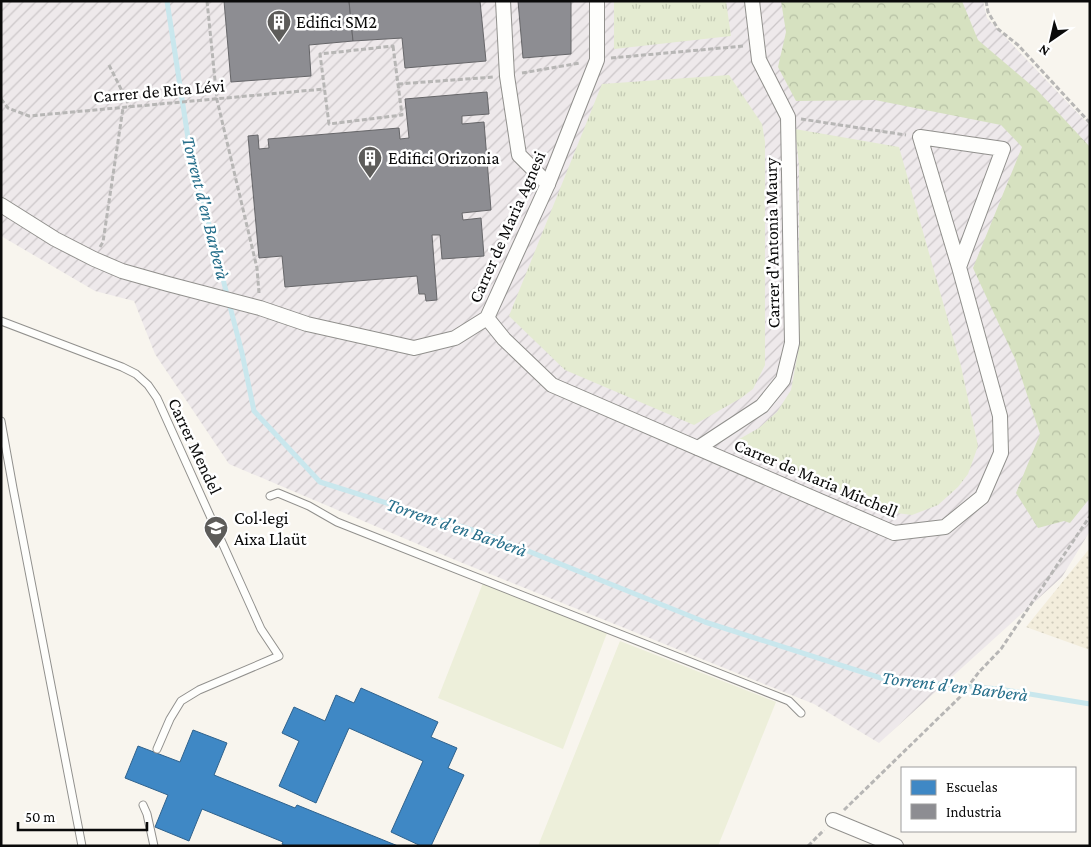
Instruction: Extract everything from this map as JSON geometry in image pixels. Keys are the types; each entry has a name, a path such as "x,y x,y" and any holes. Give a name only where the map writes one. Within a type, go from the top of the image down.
{"street":[{"path":"503,1 507,76 519,155 548,184"},
{"name":"Carrer de Maria Agnesi","path":"1,206 55,239 122,271 307,324 414,348 455,338 487,318 548,184 597,60 597,1"},
{"name":"Carrer d'Antonia Maury","path":"698,448 762,406 783,380 792,342 788,117 759,60 752,1"},
{"path":"920,138 1003,149 959,266"},
{"name":"Carrer de Maria Mitchell","path":"487,318 504,339 552,385 894,533 945,527 982,497 1001,454 1000,416 959,266 920,138"},
{"path":"833,820 896,846"}],"lane":[{"name":"Carrer Mendel","path":"1,321 114,363 136,374 148,385 157,398 175,435 261,629 278,656 199,690 181,701 170,719 157,748"},
{"path":"1,421 82,846"},
{"path":"270,496 278,494 363,532 789,701 801,713"},
{"path":"143,805 147,814 154,846"}],"path":[{"path":"207,1 217,100 257,268 253,307"},
{"path":"986,1 988,12 998,29 1018,45 1090,123"},
{"path":"393,46 402,115 329,124 324,89 320,54 393,46"},
{"path":"109,65 130,107"},
{"name":"Carrer de Rita Lévi","path":"1,99 8,108 29,116 324,89"},
{"path":"94,259 103,242 122,108"},
{"path":"788,117 920,138"},
{"path":"808,846 960,697 979,672 1001,649 1090,516"}],"shaded area":[{"path":"1,1 983,1 987,18 1090,126 1090,531 1062,577 879,743 814,704 460,562 229,464 155,354 134,301 95,291 1,236"},
{"path":"1090,548 1090,650 1026,627"}],"green space":[{"path":"614,1 726,1 731,36 614,49"},
{"path":"781,1 962,1 978,40 1038,91 1090,147 1090,498 1070,523 1064,521 1038,528 1016,493 1040,434 1016,361 973,268 1022,147 1001,125 875,100 796,101 778,67 786,32"},
{"path":"729,75 762,124 765,142 765,365 753,389 694,425 565,370 509,316 602,84"},
{"path":"795,129 899,147 961,366 978,446 968,474 958,487 938,505 912,515 889,512 734,442 759,428 777,412 791,390 799,347 799,165"},
{"path":"483,583 607,633 563,749 438,698"},
{"path":"620,641 776,702 718,846 538,846"}],"building: Escuelas":[{"path":"361,688 438,722 431,737 457,748 448,768 464,775 431,846 421,846 391,832 423,761 349,728 316,803 279,786 299,741 282,733 294,707 325,721 336,695 354,703"},
{"path":"193,730 227,743 214,775 295,808 297,805 398,846 286,846 282,844 283,842 202,809 189,841 155,827 168,795 125,778 138,746 180,762"}],"building: Industria":[{"name":"Edifici SM2","path":"224,1 349,1 353,41 309,45 311,76 231,82"},
{"path":"349,1 480,1 486,61 405,68 402,38 353,41"},
{"path":"518,1 571,1 571,54 523,58"},
{"name":"Edifici Orizonia","path":"487,92 489,114 462,116 462,124 484,122 491,210 462,213 463,220 481,218 484,256 442,259 440,235 432,235 437,300 426,301 425,294 419,294 417,276 285,287 282,256 259,258 248,136 258,135 259,149 269,148 268,139 399,128 400,139 409,138 405,99"}],"waterway":[{"name":"Torrent d'en Barberà","path":"167,1 190,151 242,353 254,411 320,482 488,535 705,622 884,679 999,689 1090,704"}],"place":[{"name":"Edifici SM2","path":"279,43"},
{"name":"Edifici Orizonia","path":"370,179"},
{"name":"Col·legi Aixa Llaüt","path":"216,549"}]}
